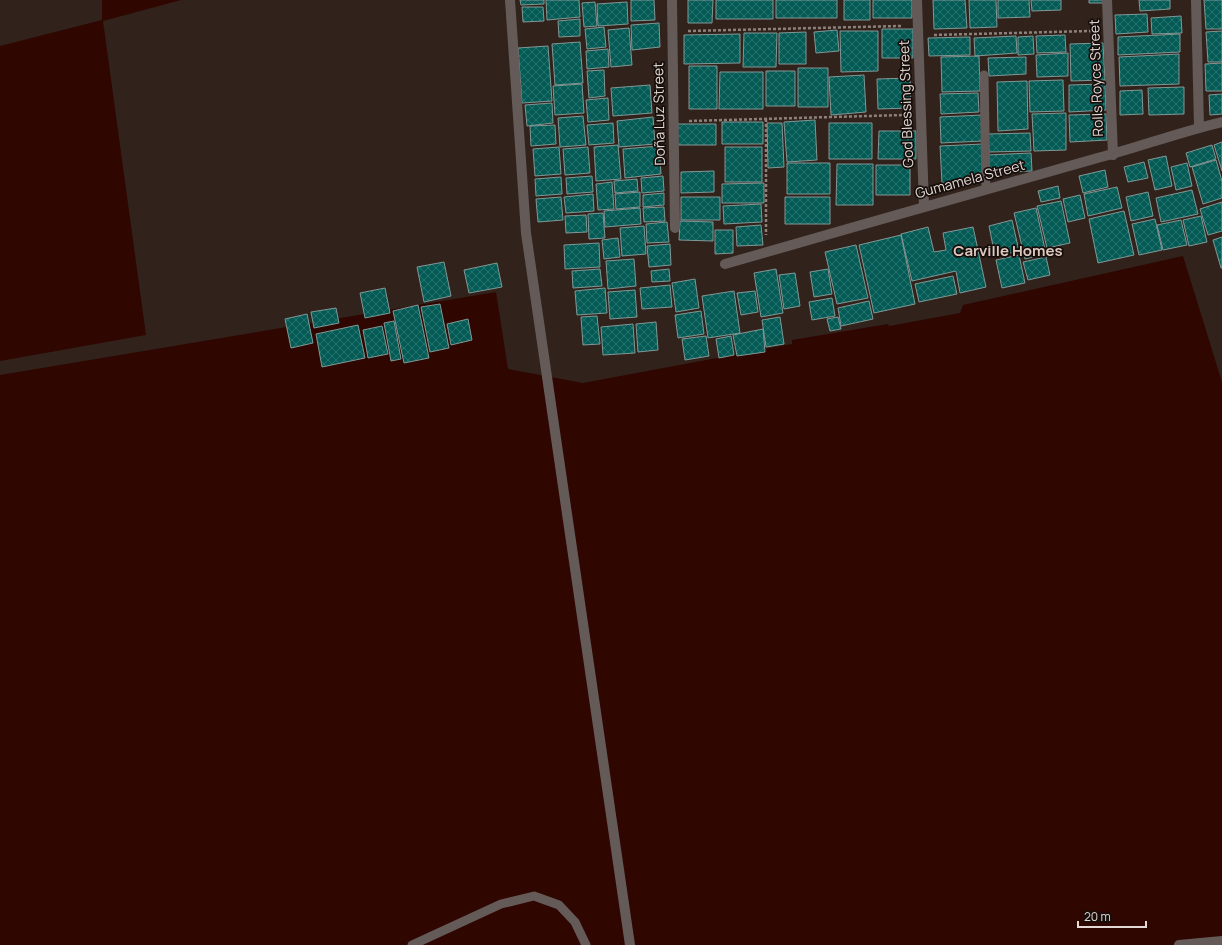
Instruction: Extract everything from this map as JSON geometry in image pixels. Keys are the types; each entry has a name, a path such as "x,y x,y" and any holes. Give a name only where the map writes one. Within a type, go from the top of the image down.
{"street":[{"path":"510,0 526,233 630,945"},
{"name":"Doña Luz Street","path":"672,0 674,228"},
{"name":"God Blessing Street","path":"917,0 924,206"},
{"name":"Rolls Royce Street","path":"1107,0 1113,154"},
{"path":"1196,0 1199,127"},
{"name":"Gumamela Street","path":"725,264 924,206 1113,154 1199,127 1222,122"},
{"path":"1179,945 1222,941"}],"lane":[{"path":"984,74 986,189"},
{"path":"412,945 501,904 534,896 559,905 575,922 586,945"}],"path":[{"path":"672,31 1108,31"},
{"path":"673,122 920,114"},
{"path":"766,119 766,252"}],"shaded area":[{"path":"102,0 181,0 103,21 146,335 0,361 0,46 102,20"},
{"path":"1183,256 1222,382 1222,945 0,945 0,375 496,292 508,369 583,383 792,344 792,340 888,324 889,326 960,313 963,305"}],"building":[{"path":"520,0 544,0 544,4 521,5"},
{"path":"546,0 579,0 580,17 547,20"},
{"path":"631,0 654,0 655,20 631,21"},
{"path":"688,0 713,0 712,23 688,23"},
{"path":"716,0 773,0 773,19 716,19"},
{"path":"776,0 837,0 837,18 776,18"},
{"path":"844,0 870,0 870,20 844,20"},
{"path":"873,0 912,0 912,18 873,18"},
{"path":"933,0 965,0 967,28 934,29"},
{"path":"969,0 996,0 997,27 970,28"},
{"path":"998,0 1029,0 1030,17 998,18"},
{"path":"1031,0 1061,0 1061,10 1032,11"},
{"path":"1089,0 1103,0 1103,3 1089,3"},
{"path":"1139,0 1170,0 1170,9 1140,11"},
{"path":"1204,0 1222,0 1222,29 1206,29"},
{"path":"595,2 597,26 584,27 582,3"},
{"path":"627,2 628,24 598,26 597,4"},
{"path":"522,7 543,7 544,21 523,22"},
{"path":"1147,14 1148,32 1116,34 1115,15"},
{"path":"1181,16 1182,33 1152,34 1151,18"},
{"path":"580,19 580,36 559,37 558,21"},
{"path":"659,23 660,47 632,50 631,25"},
{"path":"604,27 606,47 587,49 585,29"},
{"path":"629,28 632,65 611,67 608,30"},
{"path":"882,29 913,29 913,58 882,58"},
{"path":"837,30 839,51 816,53 814,32"},
{"path":"840,31 878,31 878,71 841,72"},
{"path":"1222,31 1222,62 1208,62 1206,32"},
{"path":"806,32 806,64 779,64 779,33"},
{"path":"744,33 777,33 776,67 743,67"},
{"path":"740,34 740,63 684,64 684,35"},
{"path":"1180,34 1180,52 1118,55 1118,37"},
{"path":"1065,35 1066,52 1037,53 1036,36"},
{"path":"1016,36 1017,53 975,56 974,38"},
{"path":"1033,36 1034,54 1018,55 1018,37"},
{"path":"970,37 970,55 929,56 928,38"},
{"path":"580,42 583,83 555,85 552,44"},
{"path":"1103,43 1105,80 1071,81 1070,44"},
{"path":"548,46 552,101 522,103 518,48"},
{"path":"608,49 609,67 587,69 586,51"},
{"path":"1068,53 1068,76 1037,77 1036,55"},
{"path":"1179,54 1179,84 1120,86 1119,57"},
{"path":"979,56 980,91 942,92 941,57"},
{"path":"1026,57 1026,74 989,76 988,58"},
{"path":"1222,63 1222,91 1206,91 1205,64"},
{"path":"689,66 717,66 717,109 689,109"},
{"path":"798,68 828,68 828,107 798,107"},
{"path":"604,70 605,96 589,98 587,71"},
{"path":"766,71 795,71 795,106 766,106"},
{"path":"720,72 763,72 763,109 719,109"},
{"path":"864,75 866,112 831,115 829,77"},
{"path":"910,78 911,108 878,109 877,79"},
{"path":"1063,80 1064,111 1030,112 1029,81"},
{"path":"1027,81 1028,129 998,131 997,82"},
{"path":"582,84 584,113 555,115 553,86"},
{"path":"1105,84 1106,110 1069,112 1069,85"},
{"path":"650,85 652,113 613,116 611,88"},
{"path":"1184,87 1184,114 1149,115 1148,88"},
{"path":"1142,90 1143,114 1120,115 1120,91"},
{"path":"978,93 979,112 941,114 940,94"},
{"path":"1222,94 1222,114 1210,115 1209,95"},
{"path":"608,98 609,120 588,122 586,100"},
{"path":"552,103 553,123 527,126 525,105"},
{"path":"1066,113 1066,150 1034,151 1032,114"},
{"path":"1106,114 1107,140 1070,142 1069,115"},
{"path":"982,115 983,141 941,143 940,117"},
{"path":"583,116 586,145 560,147 558,118"},
{"path":"653,117 655,144 619,147 617,121"},
{"path":"815,120 817,160 787,162 784,122"},
{"path":"722,122 763,122 763,144 722,144"},
{"path":"613,123 614,143 589,145 587,125"},
{"path":"767,123 782,123 784,167 768,168"},
{"path":"829,123 872,123 872,159 829,159"},
{"path":"678,124 716,124 716,145 677,145"},
{"path":"555,125 556,144 531,146 530,126"},
{"path":"879,131 916,131 916,159 878,159"},
{"path":"1030,133 1031,151 989,152 988,134"},
{"path":"1222,142 1222,171 1214,145"},
{"path":"983,144 984,181 942,183 940,146"},
{"path":"618,145 621,179 596,181 594,147"},
{"path":"1212,145 1216,159 1190,167 1186,153"},
{"path":"659,146 661,174 625,178 623,149"},
{"path":"559,147 561,174 535,176 533,149"},
{"path":"588,147 590,173 565,175 563,149"},
{"path":"725,147 762,147 762,182 725,182"},
{"path":"1031,153 1032,171 987,173 987,155"},
{"path":"1166,156 1172,186 1155,190 1148,160"},
{"path":"1216,160 1222,181 1222,198 1203,204 1192,167"},
{"path":"1144,162 1148,178 1128,182 1124,167"},
{"path":"787,163 830,163 830,194 787,194"},
{"path":"1187,163 1192,186 1176,190 1171,167"},
{"path":"837,164 873,164 873,205 836,205"},
{"path":"876,165 910,165 910,195 876,195"},
{"path":"1105,170 1108,187 1083,193 1079,176"},
{"path":"714,171 714,192 681,193 681,172"},
{"path":"592,176 593,192 567,194 566,178"},
{"path":"663,176 664,191 642,193 641,178"},
{"path":"561,177 562,194 536,196 535,179"},
{"path":"637,179 638,191 615,193 614,181"},
{"path":"612,182 614,209 598,210 596,184"},
{"path":"764,183 764,203 722,203 722,184"},
{"path":"1058,186 1060,198 1041,202 1038,191"},
{"path":"1117,187 1122,208 1088,216 1084,194"},
{"path":"1192,190 1198,214 1161,222 1156,198"},
{"path":"640,192 640,207 616,209 615,194"},
{"path":"1148,192 1153,216 1131,221 1126,197"},
{"path":"664,193 664,205 643,207 643,195"},
{"path":"593,194 594,211 566,213 564,197"},
{"path":"1080,195 1085,218 1068,222 1063,199"},
{"path":"561,197 563,220 538,222 536,199"},
{"path":"681,197 720,197 720,220 681,220"},
{"path":"785,197 830,197 830,224 785,224"},
{"path":"1061,201 1070,243 1047,248 1037,206"},
{"path":"1222,202 1222,231 1208,235 1200,209"},
{"path":"761,204 762,222 724,224 723,206"},
{"path":"664,207 665,221 644,222 643,208"},
{"path":"640,208 641,224 605,227 604,211"},
{"path":"1036,208 1046,254 1025,259 1014,213"},
{"path":"1124,211 1134,255 1098,263 1089,219"},
{"path":"603,213 605,238 589,239 588,214"},
{"path":"586,215 587,232 566,233 565,216"},
{"path":"1201,216 1207,242 1189,246 1183,220"},
{"path":"1155,219 1162,250 1139,255 1132,224"},
{"path":"1012,220 1019,251 995,256 989,226"},
{"path":"1181,220 1187,245 1163,250 1157,225"},
{"path":"680,221 713,222 713,241 679,240"},
{"path":"667,222 669,242 647,243 646,224"},
{"path":"761,225 763,245 737,246 736,227"},
{"path":"644,226 646,254 622,256 620,228"},
{"path":"928,227 934,252 946,250 943,233 973,227 986,287 960,293 956,271 912,281 901,234"},
{"path":"715,230 733,230 733,253 715,254"},
{"path":"901,235 915,304 874,313 859,245"},
{"path":"1222,237 1222,268 1221,268 1213,240"},
{"path":"618,238 620,257 604,259 602,240"},
{"path":"599,243 600,267 565,269 564,245"},
{"path":"670,244 671,265 649,267 647,246"},
{"path":"856,245 868,298 837,304 825,252"},
{"path":"1019,255 1025,283 1002,288 996,260"},
{"path":"1046,257 1050,275 1028,280 1023,262"},
{"path":"634,259 636,286 608,289 606,261"},
{"path":"444,262 451,296 424,302 417,267"},
{"path":"497,263 502,287 469,293 464,270"},
{"path":"600,269 602,286 573,288 572,271"},
{"path":"669,269 670,281 652,282 651,271"},
{"path":"776,269 783,313 761,317 754,273"},
{"path":"828,269 832,294 814,297 810,272"},
{"path":"795,273 800,306 784,309 779,275"},
{"path":"953,276 957,294 919,302 915,284"},
{"path":"695,279 699,308 676,312 672,283"},
{"path":"670,285 672,307 642,309 640,288"},
{"path":"385,288 390,313 365,318 360,293"},
{"path":"605,288 607,313 577,315 575,291"},
{"path":"635,290 637,317 610,319 608,292"},
{"path":"734,291 740,333 708,338 702,296"},
{"path":"755,291 758,312 741,315 737,293"},
{"path":"832,298 835,316 812,320 809,302"},
{"path":"869,301 873,319 841,326 838,308"},
{"path":"440,304 449,348 430,352 421,307"},
{"path":"418,305 429,358 404,363 393,311"},
{"path":"336,308 339,323 314,328 311,312"},
{"path":"701,311 704,334 678,338 675,315"},
{"path":"307,314 313,343 291,348 285,319"},
{"path":"597,316 600,344 583,345 581,317"},
{"path":"780,317 784,344 766,347 762,320"},
{"path":"838,317 841,329 830,331 827,319"},
{"path":"468,319 472,340 451,345 447,324"},
{"path":"394,321 401,359 391,361 384,323"},
{"path":"656,322 658,350 638,352 636,324"},
{"path":"633,324 635,353 603,355 601,327"},
{"path":"358,325 365,358 322,367 316,334"},
{"path":"382,326 388,354 368,358 363,330"},
{"path":"763,329 765,352 737,356 733,335"},
{"path":"706,336 709,356 685,360 682,339"},
{"path":"731,336 734,355 719,358 716,339"}],"district":[{"name":"Carville Homes","path":"1008,251"}]}
